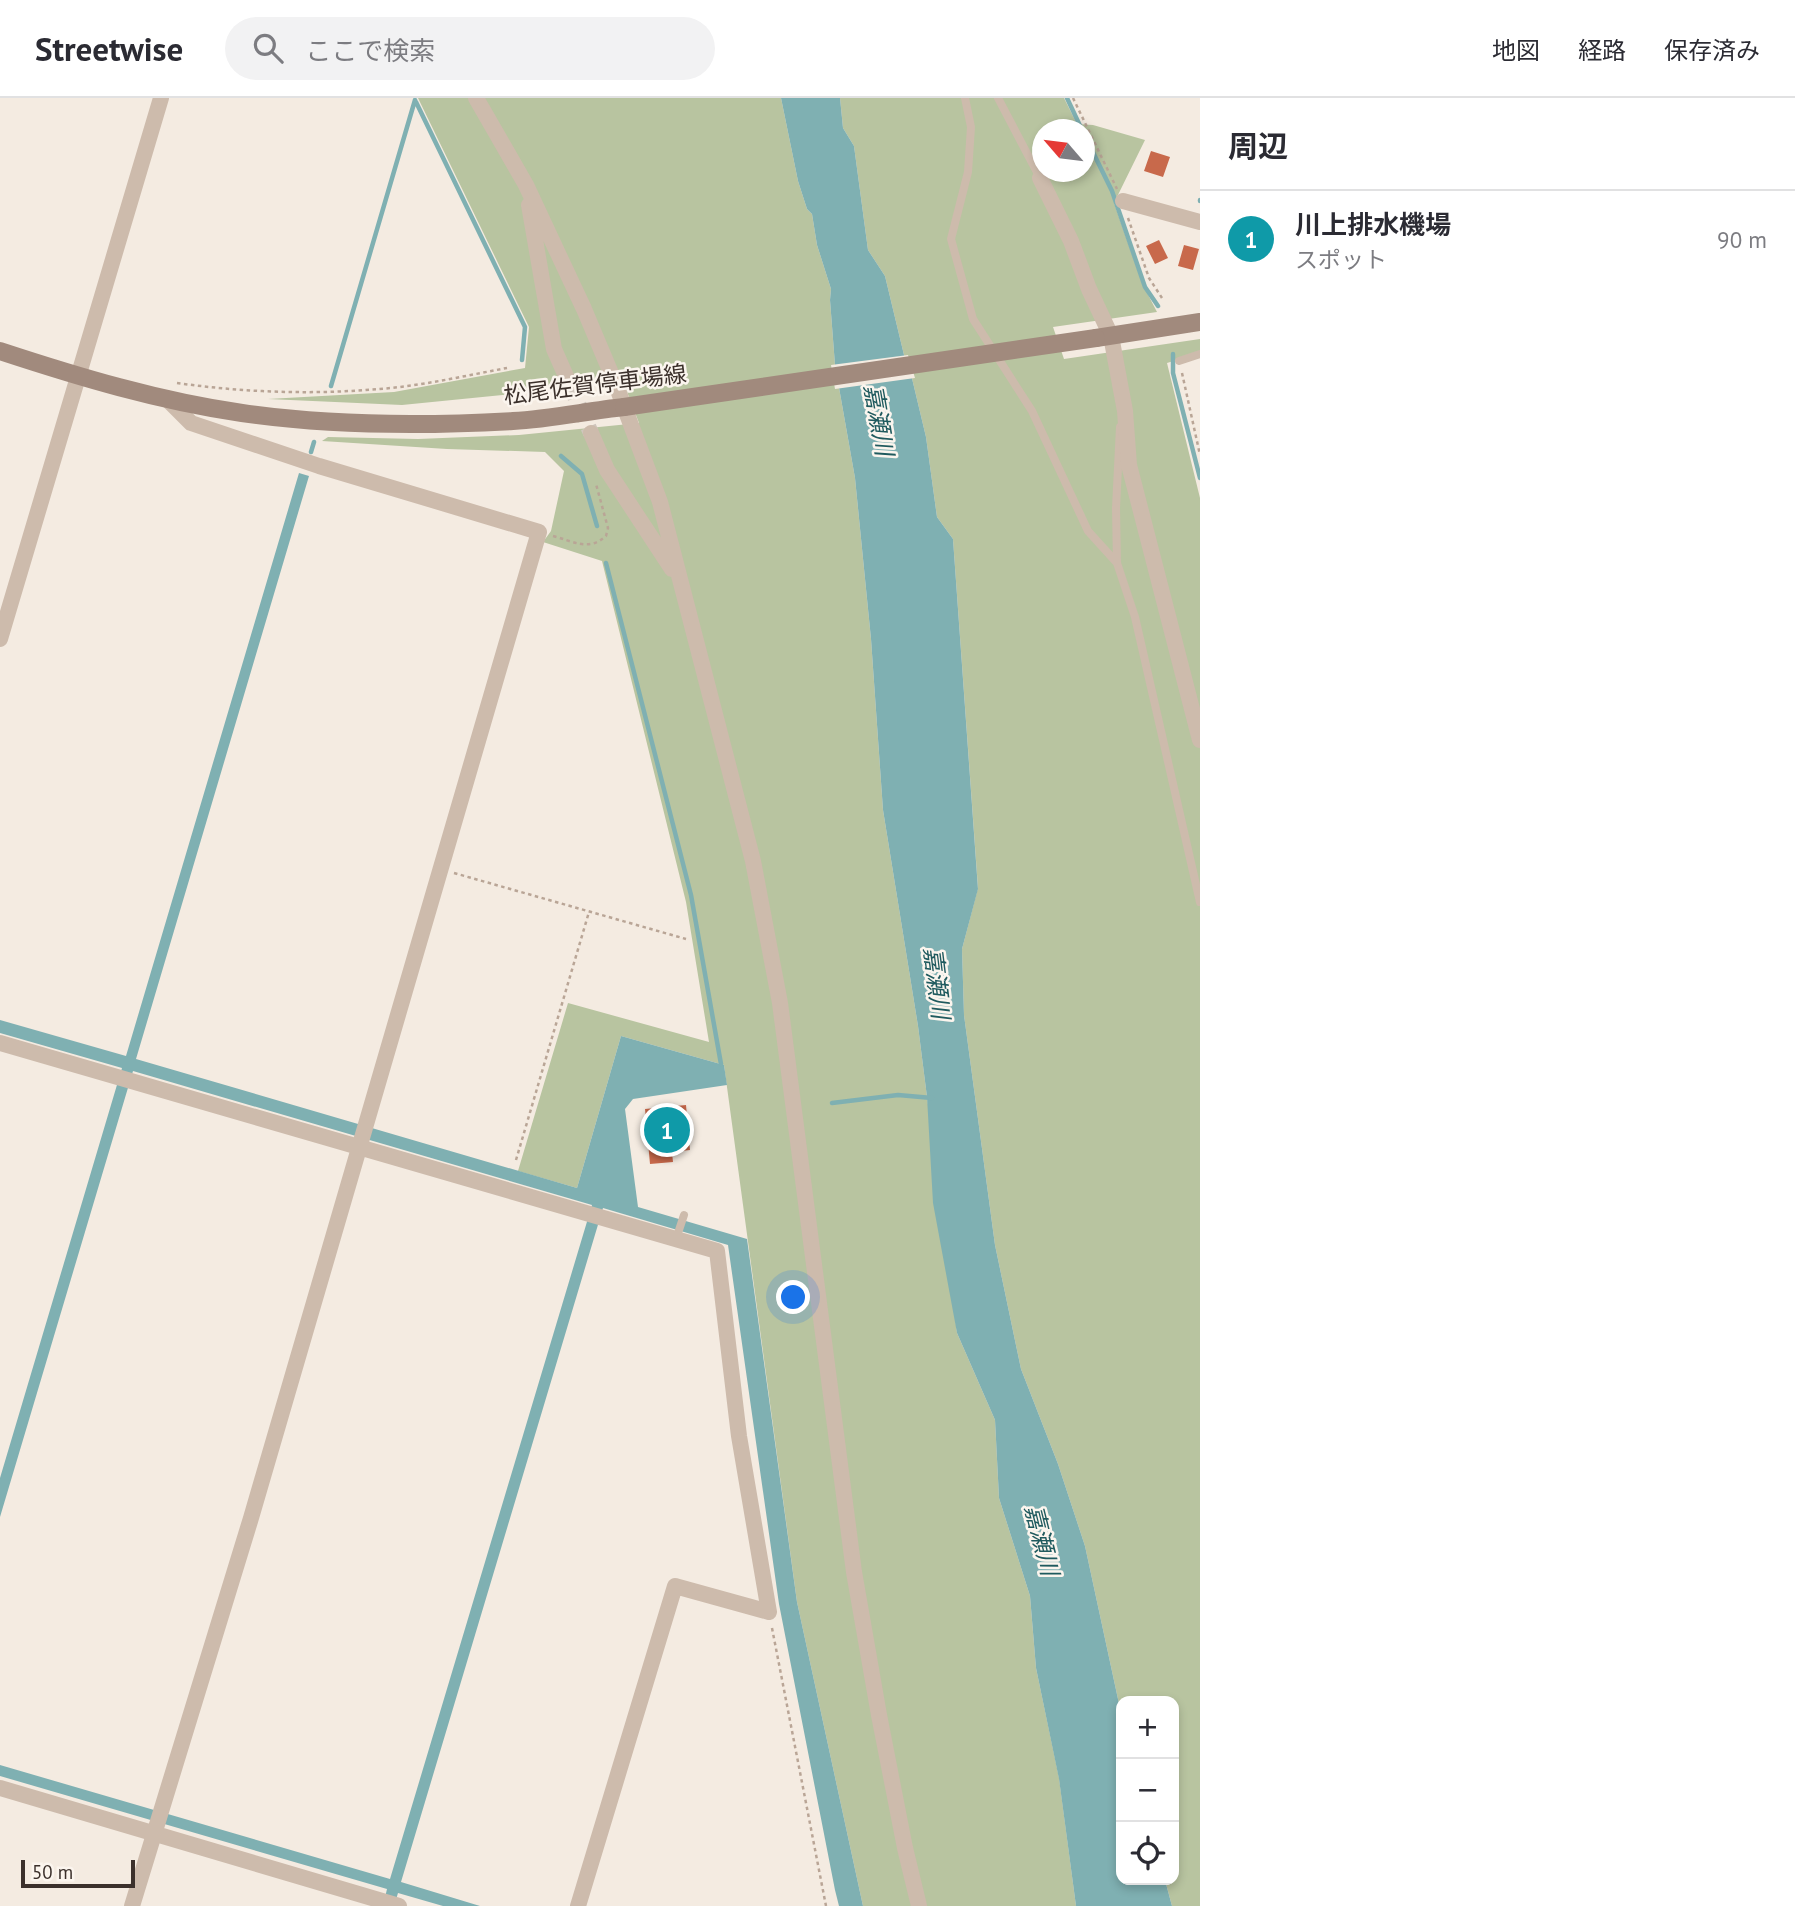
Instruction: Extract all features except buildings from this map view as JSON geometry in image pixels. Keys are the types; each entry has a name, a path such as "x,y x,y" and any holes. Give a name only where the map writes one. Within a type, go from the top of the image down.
{"main road":[{"name":"松尾佐賀停車場線","path":"0,351 78,377 169,390 242,413 340,422 417,425 516,421 624,407 1200,322"}],"street":[{"path":"0,639 161,98"},
{"path":"476,98 526,185 584,309 660,502 753,861 780,1003 854,1572 900,1821 919,1906"},
{"path":"1042,182 1104,337 1125,411 1129,464 1200,740"},
{"path":"526,185 554,349 569,383"},
{"path":"1123,201 1200,222"},
{"path":"132,1906 251,1518 539,532 319,467 191,423 169,390"},
{"path":"591,433 607,470 678,578"},
{"path":"0,1043 717,1251 739,1436 769,1612 675,1586 578,1906"},
{"path":"0,1788 154,1829 399,1906"}],"lane":[{"path":"965,98 971,127 968,172 951,239 973,319 1032,411 1088,531 1117,563"},
{"path":"998,98 1032,163"},
{"path":"1179,361 1200,354"},
{"path":"1125,411 1119,432 1117,563 1135,617 1200,902"},
{"path":"676,1239 684,1215"}],"path":[{"path":"1179,361 1200,455"},
{"path":"169,390 288,393 392,388 507,368"},
{"path":"539,532 588,546 597,544 607,536 608,528 595,480"},
{"path":"441,869 686,939"},
{"path":"516,1160 589,912"},
{"path":"769,1612 826,1906"}],"green space":[{"path":"418,98 781,98 798,181 807,209 812,214 817,245 831,289 835,365 855,478 871,639 883,810 918,1026 957,1333 995,1420 999,1498 1030,1596 1036,1668 1059,1778 1076,1906 863,1906 797,1602 724,1065 621,1036 577,1188 518,1171 568,1003 709,1042 686,902 602,561 543,542 551,531 564,471 545,452 322,441 328,437 418,439 519,435 639,423 621,376 513,394 402,405 268,399 394,392 525,368 529,327"},
{"path":"840,98 1064,98 1074,119 1032,119 1032,182 1095,182 1095,126 1145,140 1114,203 1142,283 1157,312 1053,327 1064,359 1200,339 1200,353 1167,363 1200,498 1200,1906 1172,1906 1166,1885 1179,1885 1179,1696 1117,1696 1085,1546 1058,1464 1021,1369 995,1245 964,1015 962,949 978,888 953,539 937,517 926,437 910,370 885,276 868,250 854,146 843,128"}],"water":[{"name":"嘉瀬川","path":"781,98 840,98 843,128 854,146 868,250 885,276 910,370 926,437 937,517 953,539 978,889 962,949 964,1015 995,1245 1021,1369 1058,1464 1085,1546 1117,1696 1116,1885 1166,1885 1172,1906 1076,1906 1059,1779 1036,1668 1030,1596 999,1498 995,1420 957,1333 933,1203 927,1097 918,1026 883,810 871,639 855,478 835,365 831,289 817,245 812,214 807,209 798,181"},
{"path":"299,473 309,476 136,1059 577,1188 621,1036 724,1065 727,1085 633,1099 625,1109 638,1207 747,1239 797,1602 863,1906 839,1906 835,1890 779,1604 728,1245 603,1208 401,1882 480,1906 443,1906 398,1893 394,1906 383,1906 387,1889 0,1776 0,1765 390,1879 592,1205 133,1071 0,1517 0,1478 122,1068 0,1033 0,1020 126,1056"}],"pier":[{"path":"908,355 915,378 835,389 831,365"}],"waterway":[{"path":"1067,98 1077,119"},
{"path":"331,386 415,100"},
{"path":"416,102 525,327 522,360"},
{"path":"1095,156 1112,191 1145,287 1158,306"},
{"path":"1173,354 1173,373 1200,478"},
{"path":"311,452 314,442"},
{"path":"561,456 582,474 597,526"},
{"path":"606,563 691,895 721,1064"},
{"path":"832,1103 898,1095 932,1098"}],"tunnel":[{"path":"569,383 591,433"}],"place":[{"name":"川上排水機場","path":"667,1130"}]}
